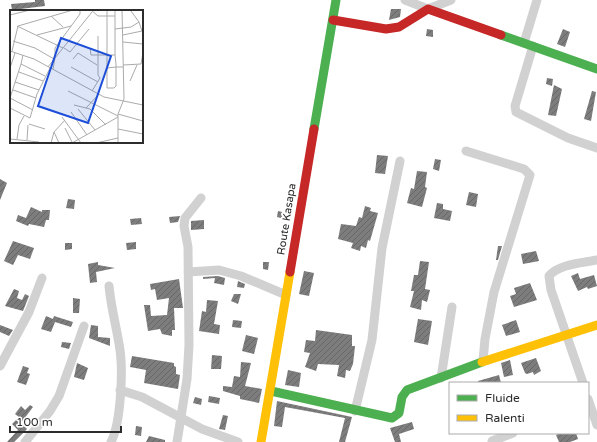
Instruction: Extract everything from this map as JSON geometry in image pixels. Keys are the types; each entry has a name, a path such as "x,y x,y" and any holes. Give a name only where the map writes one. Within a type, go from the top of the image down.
{"street":[{"name":"Route Kasapa","path":"261,442 271,391 336,0"},
{"path":"333,20 386,29 399,27 428,9 451,0"},
{"path":"537,0 515,106 516,112 568,138 597,148"},
{"path":"410,1 428,9 597,69"},
{"path":"466,151 524,169 530,175 496,286 485,338 483,361"},
{"path":"355,411 372,340 382,248 400,161"},
{"path":"176,442 187,379 189,345 188,247 184,226 185,218 201,198"},
{"path":"583,382 551,290 549,276 552,272 560,268 597,260"},
{"path":"188,272 219,270 241,276 286,295"},
{"path":"0,366 29,312 42,278"},
{"path":"109,286 111,310 120,351 118,424 111,442"},
{"path":"441,378 452,307"},
{"path":"271,391 383,417 397,417 400,413 404,392 483,361 597,325"},
{"path":"25,442 50,411 59,396 84,326"},
{"path":"120,390 142,397 202,429 238,442"},
{"path":"591,403 597,425"},
{"path":"491,442 511,434"}],"building":[{"path":"35,0 44,0 45,6 12,10 11,4 35,2"},
{"path":"391,9 401,9 400,17 389,20"},
{"path":"427,29 433,30 433,37 426,36"},
{"path":"563,29 570,32 565,47 557,44"},
{"path":"547,78 553,79 552,86 546,84"},
{"path":"554,85 562,89 556,116 548,115"},
{"path":"592,91 596,92 591,121 584,119"},
{"path":"377,155 388,156 385,174 375,173"},
{"path":"435,159 441,160 439,171 433,169"},
{"path":"417,171 427,172 425,187 427,188 422,207 407,203 411,188 414,189"},
{"path":"0,179 7,183 0,200"},
{"path":"469,192 478,194 476,207 466,205"},
{"path":"68,199 75,200 74,209 66,208"},
{"path":"437,203 443,204 443,209 452,211 450,221 434,218"},
{"path":"365,206 371,208 370,211 378,213 370,241 368,240 366,248 361,246 360,251 351,248 353,243 338,239 341,224 356,226 359,217 362,218"},
{"path":"31,207 42,212 42,210 50,210 49,220 46,220 44,227 29,224 28,226 16,221 18,215 26,218"},
{"path":"278,211 286,213 284,219 277,217"},
{"path":"180,216 178,222 170,223 169,217"},
{"path":"141,218 142,224 131,225 130,219"},
{"path":"204,220 204,229 191,230 191,221"},
{"path":"13,241 34,248 30,259 18,255 13,265 4,261"},
{"path":"136,242 136,249 127,250 126,243"},
{"path":"65,243 72,243 72,249 65,250"},
{"path":"498,246 502,246 498,260 496,260"},
{"path":"536,251 539,261 523,264 521,254"},
{"path":"420,261 429,262 425,289 430,290 427,302 422,300 421,310 410,307 414,291 411,291 414,275 418,275"},
{"path":"98,262 98,265 115,268 96,272 97,282 90,283 88,264"},
{"path":"263,262 269,262 268,270 263,269"},
{"path":"304,271 314,273 309,296 299,294"},
{"path":"578,273 580,279 594,275 597,286 588,289 587,287 578,291 571,276"},
{"path":"218,276 225,278 224,285 214,283 215,278 203,279 203,277"},
{"path":"179,279 183,308 174,308 175,330 172,330 172,336 162,334 160,329 148,331 144,305 150,305 151,316 167,315 169,298 157,300 155,289 151,290 150,284"},
{"path":"238,281 245,284 244,288 237,287"},
{"path":"530,283 537,300 514,307 510,296 516,294 514,288"},
{"path":"14,289 19,291 17,298 22,300 25,294 29,296 23,311 5,306"},
{"path":"234,294 241,294 238,304 231,301"},
{"path":"73,298 80,299 79,313 73,313"},
{"path":"207,300 218,301 214,324 220,325 219,334 199,331 202,311 206,312"},
{"path":"46,316 53,319 54,316 73,322 71,327 55,322 51,332 41,329"},
{"path":"418,319 432,321 428,345 414,342"},
{"path":"233,320 242,321 241,328 232,327"},
{"path":"516,320 520,332 506,336 502,325"},
{"path":"0,325 13,330 9,336 0,332"},
{"path":"91,325 98,326 98,337 110,338 110,346 89,338"},
{"path":"316,330 352,335 352,346 355,346 353,364 350,371 346,370 345,378 337,376 339,365 318,364 316,371 305,367 310,353 304,352 306,340 315,341"},
{"path":"246,335 258,338 254,354 242,351"},
{"path":"62,342 71,343 69,349 61,347"},
{"path":"212,355 222,356 221,369 211,369"},
{"path":"132,356 174,363 174,366 176,367 176,374 180,375 178,389 144,383 146,370 130,367"},
{"path":"536,358 541,371 534,375 533,372 527,374 525,373 521,363"},
{"path":"510,360 513,375 504,377 501,363"},
{"path":"241,362 251,363 245,386 262,389 259,403 240,399 240,396 223,391 223,386 232,387 234,376 240,377"},
{"path":"77,363 88,368 84,380 74,377"},
{"path":"23,366 29,368 27,373 30,374 26,385 17,382"},
{"path":"288,370 301,373 299,387 285,385"},
{"path":"499,375 501,382 478,382"},
{"path":"209,396 220,398 219,404 208,402"},
{"path":"195,397 202,399 201,405 193,403"},
{"path":"277,401 352,417 345,442 339,442 345,418 285,407 282,427 274,426"},
{"path":"30,405 33,407 21,423 27,429 14,442 7,442 18,430 12,424 19,417 15,414 21,406 25,410"},
{"path":"223,415 228,416 225,430 219,429"},
{"path":"412,422 414,429 399,434 401,442 395,442 390,428"},
{"path":"136,426 142,427 141,436 135,435"},
{"path":"576,434 578,439 570,442 559,442 556,435"},
{"path":"149,436 165,440 165,442 146,442"}],"traffic: fast":[{"path":"314,129 336,0"},
{"path":"501,35 597,69"},
{"path":"271,391 392,418 399,413 402,397 407,390 482,362"}],"traffic: slow":[{"path":"261,442 290,272"},
{"path":"482,362 597,325"}],"traffic: jam":[{"path":"333,20 386,29 399,27 428,9 501,35"},
{"path":"290,272 314,129"}]}
